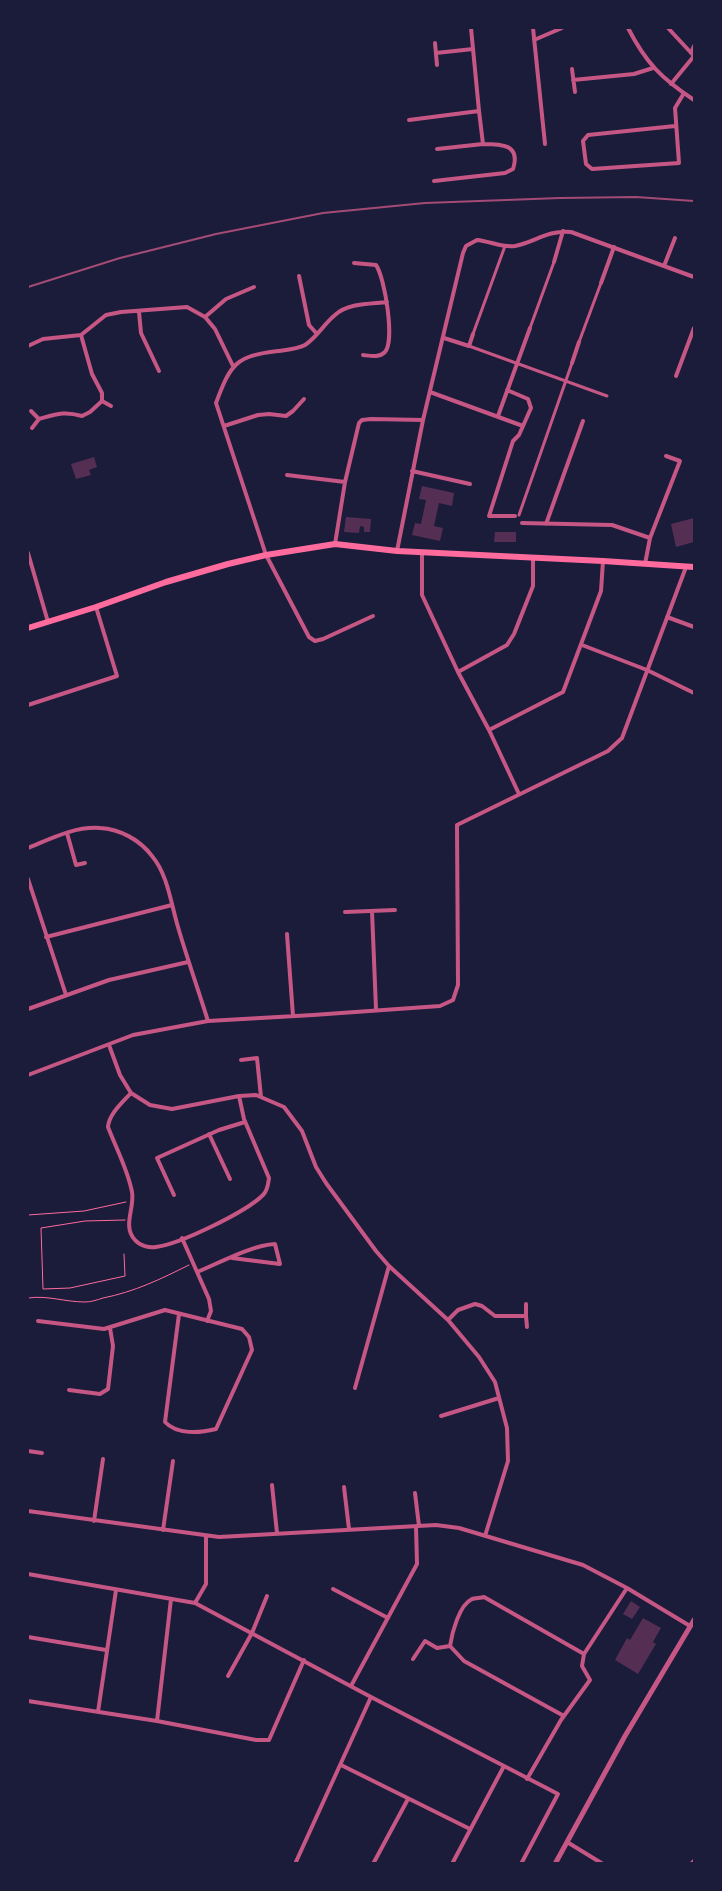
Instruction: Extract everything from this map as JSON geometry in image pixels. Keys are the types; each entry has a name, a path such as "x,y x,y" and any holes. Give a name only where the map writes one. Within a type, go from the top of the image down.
{"main road":[{"path":"28,628 96,607 166,582 266,555 335,544 396,551 694,567"}],"street":[{"path":"471,28 478,111 483,144"},
{"path":"533,28 545,144"},
{"path":"534,40 562,28"},
{"path":"628,28 653,68 671,84 694,100"},
{"path":"668,28 693,55"},
{"path":"435,43 437,65"},
{"path":"671,84 693,55 694,46"},
{"path":"436,53 473,49"},
{"path":"572,68 575,92"},
{"path":"573,80 634,74 653,68"},
{"path":"675,126 588,135 583,141 586,164 592,168 679,163 675,108 684,93"},
{"path":"409,120 478,111"},
{"path":"434,181 505,173 513,169 514,157 509,147 505,144 483,144 437,149"},
{"path":"498,416 554,262 563,231"},
{"path":"396,551 423,420 466,246 477,240 505,246 517,246 551,232 571,232 694,277"},
{"path":"664,266 675,238"},
{"path":"469,346 505,246"},
{"path":"507,390 528,399 532,408 519,435 513,440 489,516 517,516 614,247"},
{"path":"354,263 376,265 381,272 387,302 390,343 382,355 377,357 363,355"},
{"path":"299,276 309,325 317,334"},
{"path":"205,317 226,299 254,287"},
{"path":"373,616 315,641 309,637 266,555 216,403 224,380 233,366 253,354 304,346 336,313 357,305 387,302"},
{"path":"28,346 43,339 81,335 106,315 121,312 187,307 205,317 216,329 233,366"},
{"path":"139,312 141,333 159,371"},
{"path":"676,376 694,328"},
{"path":"32,428 39,419 61,412 70,412 82,416 90,412 102,401 102,393 92,374 81,335"},
{"path":"444,338 607,396"},
{"path":"430,392 523,426"},
{"path":"224,426 258,415 286,416 304,399"},
{"path":"102,401 111,406"},
{"path":"31,411 39,419"},
{"path":"335,544 345,482 359,424 362,420 423,420"},
{"path":"546,524 584,421"},
{"path":"645,564 650,538 680,461 666,456"},
{"path":"412,472 470,484"},
{"path":"287,475 345,482"},
{"path":"522,523 612,525 650,538"},
{"path":"422,552 422,595 519,794"},
{"path":"28,553 48,622"},
{"path":"458,672 508,645 533,586 533,558"},
{"path":"489,730 563,692 601,591 603,561"},
{"path":"28,1075 133,1035 208,1021 440,1006 453,1000 458,985 457,825 608,751 622,738 686,567"},
{"path":"28,705 117,676 96,607"},
{"path":"667,618 694,627"},
{"path":"582,645 648,670 694,693"},
{"path":"28,848 77,830 100,828 115,830 128,835 153,856 163,874 188,962 208,1021"},
{"path":"67,834 76,865 85,863"},
{"path":"28,879 28,885 66,994"},
{"path":"46,937 172,905"},
{"path":"345,912 395,910"},
{"path":"372,911 376,1009"},
{"path":"287,934 293,1016"},
{"path":"28,1009 109,980 188,962"},
{"path":"109,1045 120,1075 130,1093 150,1105 172,1109 239,1096 256,1095 284,1107 302,1131 316,1167 326,1183 389,1266 448,1320 479,1358 495,1382 506,1428 508,1461 485,1536"},
{"path":"241,1060 257,1058 261,1097"},
{"path":"130,1093 109,1120 108,1127 132,1194 129,1228 138,1244 147,1247 157,1247 208,1228 247,1208 263,1195 268,1187 269,1178 245,1122 239,1096"},
{"path":"174,1195 158,1158 209,1134 245,1122"},
{"path":"209,1134 230,1179"},
{"path":"182,1238 209,1299 211,1311 207,1321"},
{"path":"197,1272 259,1247 275,1244 280,1264 232,1258"},
{"path":"355,1388 389,1266"},
{"path":"448,1320 458,1310 475,1304 482,1306 495,1316 526,1316"},
{"path":"526,1304 527,1327"},
{"path":"38,1322 104,1329 165,1310 242,1329 249,1337 252,1350 216,1429 201,1433 178,1430 165,1422 179,1314"},
{"path":"69,1390 100,1394 108,1389 113,1346 110,1328"},
{"path":"441,1416 499,1398"},
{"path":"28,1451 42,1453"},
{"path":"94,1521 103,1459"},
{"path":"163,1530 173,1461"},
{"path":"272,1485 277,1533"},
{"path":"344,1487 349,1529"},
{"path":"351,1686 416,1564 417,1526 415,1493"},
{"path":"28,1511 206,1536 436,1525 459,1528 583,1565 627,1588 690,1626"},
{"path":"196,1602 206,1584 206,1536"},
{"path":"28,1574 196,1602 371,1697 558,1794 521,1864"},
{"path":"527,1779 564,1716 590,1680 582,1666 584,1654 627,1588"},
{"path":"98,1712 116,1590"},
{"path":"333,1590 388,1618"},
{"path":"228,1676 252,1632 268,1596"},
{"path":"450,1646 452,1631 463,1608 471,1599 484,1598 584,1654"},
{"path":"157,1721 171,1599"},
{"path":"555,1864 625,1736 694,1620"},
{"path":"28,1637 106,1650"},
{"path":"413,1659 426,1641 437,1648 450,1646"},
{"path":"450,1646 464,1661 564,1716"},
{"path":"28,1701 157,1721 256,1740 269,1740 304,1660"},
{"path":"295,1864 371,1697"},
{"path":"341,1765 470,1829"},
{"path":"452,1864 504,1766"},
{"path":"373,1864 408,1798"},
{"path":"567,1842 603,1864"},
{"path":"691,1864 694,1861"}],"path":[{"path":"28,1216 84,1211 132,1200"},
{"path":"124,1254 125,1276 70,1288 43,1289 41,1228 85,1222 130,1220"},
{"path":"28,1298 41,1296 86,1302 125,1294 194,1263"}],"building":[{"path":"94,457 97,467 89,470 91,475 76,479 71,464"},
{"path":"422,486 454,493 452,506 439,503 434,526 443,528 440,541 412,535 415,523 421,524 426,500 419,499"},
{"path":"346,517 371,519 370,532 364,532 364,527 360,526 359,533 344,532"},
{"path":"694,518 694,542 676,547 671,524"},
{"path":"495,532 516,532 516,542 494,542"},
{"path":"631,1601 640,1607 632,1619 623,1614"},
{"path":"643,1618 661,1628 653,1642 656,1644 638,1674 615,1660 627,1638 630,1640"}],"railway":[{"path":"28,287 120,258 216,234 323,213 425,203 560,198 636,197 694,201"}]}
